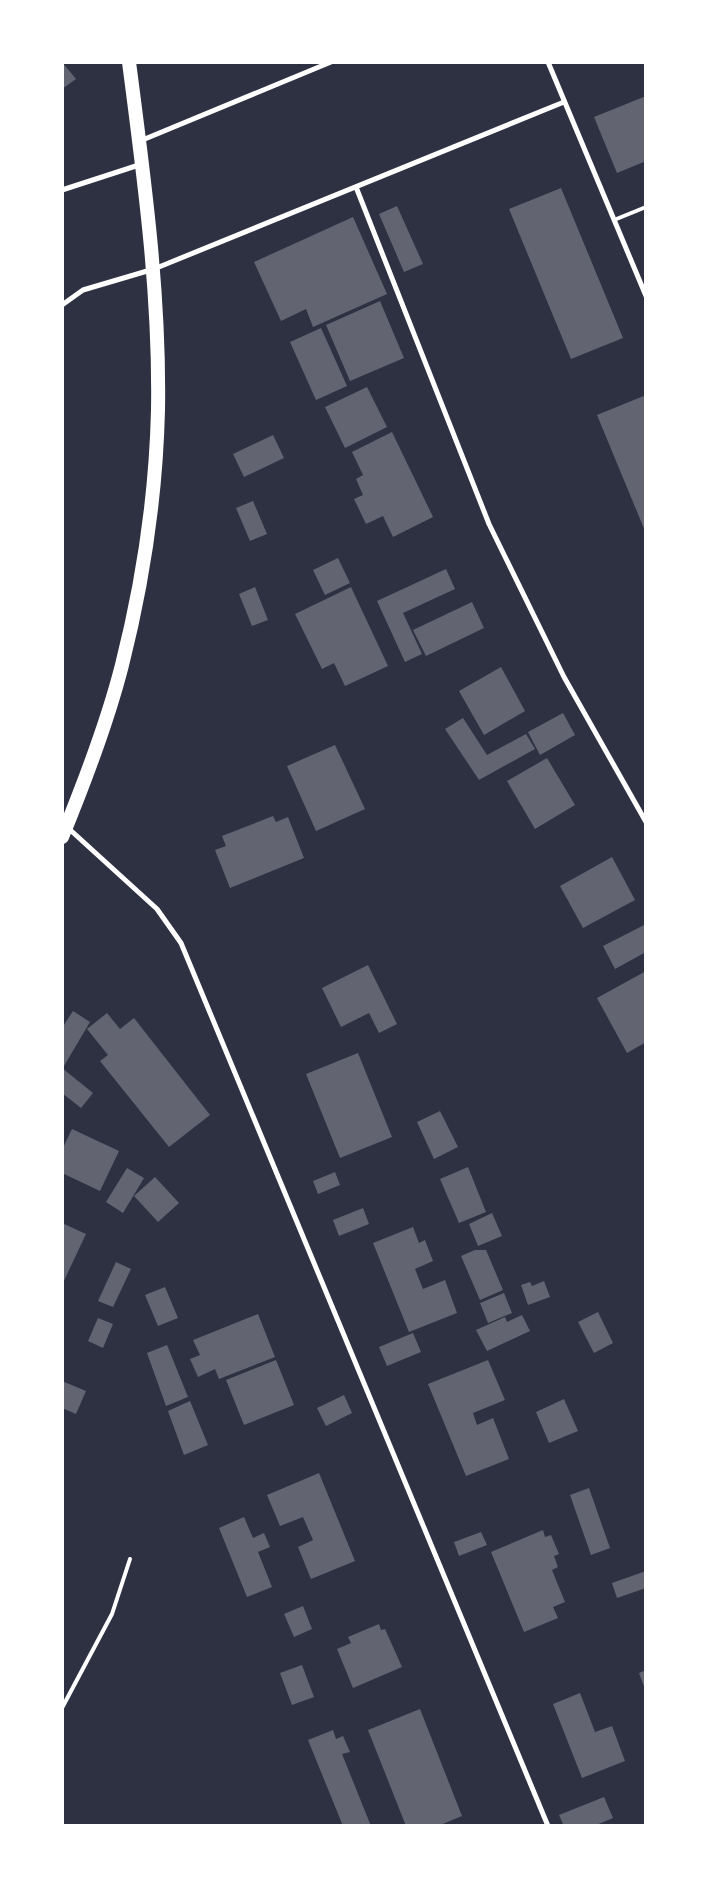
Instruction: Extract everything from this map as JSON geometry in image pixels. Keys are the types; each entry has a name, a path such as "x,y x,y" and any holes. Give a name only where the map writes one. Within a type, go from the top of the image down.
{"highway":[{"path":"65,832 103,730 122,665 146,544 154,479 158,410 154,269 129,62"}],"street":[{"path":"139,141 331,62"},
{"path":"548,62 646,296"},
{"path":"62,304 83,290 154,269 564,102"},
{"path":"63,190 142,164"},
{"path":"356,187 489,524 564,677 646,822"},
{"path":"65,832 157,908 181,943 548,1826"}],"lane":[{"path":"614,220 646,207"},
{"path":"62,1708 112,1614 130,1558"}],"building":[{"path":"62,62 76,79 62,89"},
{"path":"646,96 646,161 617,173 594,117"},
{"path":"561,188 623,338 571,359 509,209"},
{"path":"397,206 423,264 404,272 379,214"},
{"path":"353,217 387,294 313,327 306,309 281,321 254,262"},
{"path":"380,301 404,358 350,381 326,325"},
{"path":"321,328 347,386 316,400 290,342"},
{"path":"367,387 387,427 345,448 325,407"},
{"path":"646,395 646,531 645,531 597,415"},
{"path":"392,432 433,517 393,537 383,516 366,524 354,499 363,495 356,479 363,475 352,452"},
{"path":"273,435 284,458 244,477 233,454"},
{"path":"253,501 267,534 250,541 236,508"},
{"path":"338,558 350,583 325,595 313,570"},
{"path":"446,569 455,589 403,613 422,654 405,662 377,601"},
{"path":"255,587 268,620 252,626 239,594"},
{"path":"351,587 388,666 345,686 334,663 322,669 295,614"},
{"path":"472,602 484,628 426,656 413,630"},
{"path":"501,667 525,711 484,735 459,691"},
{"path":"563,713 575,735 540,755 528,732"},
{"path":"463,718 487,755 526,734 535,749 479,780 445,729"},
{"path":"335,745 365,809 316,831 287,766"},
{"path":"547,758 575,805 535,829 507,781"},
{"path":"273,816 276,822 288,817 304,858 230,888 215,850 226,846 222,836"},
{"path":"612,857 635,900 583,928 560,886"},
{"path":"646,924 646,952 615,969 603,946"},
{"path":"368,965 397,1024 379,1033 369,1013 341,1027 322,988"},
{"path":"646,971 646,1042 627,1053 597,998"},
{"path":"73,1011 90,1022 64,1066 62,1066 62,1028"},
{"path":"107,1013 120,1029 134,1018 210,1115 169,1147 100,1061 108,1055 87,1029"},
{"path":"358,1053 392,1137 340,1158 306,1074"},
{"path":"62,1068 93,1093 81,1108 62,1093"},
{"path":"440,1111 458,1147 434,1159 417,1122"},
{"path":"72,1129 119,1151 100,1191 62,1173 62,1150"},
{"path":"468,1167 486,1212 459,1223 440,1179"},
{"path":"127,1168 144,1178 123,1213 106,1202"},
{"path":"335,1172 340,1185 318,1194 313,1181"},
{"path":"155,1177 179,1203 158,1222 134,1196"},
{"path":"363,1208 369,1224 339,1236 333,1220"},
{"path":"492,1213 502,1236 478,1246 469,1224"},
{"path":"62,1223 86,1234 62,1285"},
{"path":"413,1227 419,1243 425,1240 433,1261 415,1269 423,1289 445,1280 457,1313 409,1332 373,1243"},
{"path":"475,1250 486,1250 503,1290 480,1300 461,1256"},
{"path":"116,1262 131,1269 113,1307 98,1301"},
{"path":"544,1281 550,1297 528,1305 521,1285 530,1282 532,1286"},
{"path":"165,1287 178,1318 158,1326 145,1295"},
{"path":"504,1293 512,1313 488,1323 480,1303"},
{"path":"598,1312 613,1343 594,1353 578,1322"},
{"path":"258,1314 275,1357 219,1379 215,1369 198,1377 190,1359 200,1355 193,1340"},
{"path":"522,1315 530,1331 487,1351 476,1330 505,1317 507,1322"},
{"path":"98,1318 113,1324 103,1348 88,1341"},
{"path":"413,1333 421,1352 387,1366 379,1347"},
{"path":"167,1345 188,1397 166,1406 147,1353"},
{"path":"276,1360 294,1405 244,1425 226,1380"},
{"path":"488,1360 505,1400 473,1413 477,1425 493,1418 509,1459 466,1476 428,1384"},
{"path":"62,1381 86,1391 76,1414 62,1408"},
{"path":"344,1395 352,1413 326,1426 317,1408"},
{"path":"564,1399 578,1431 549,1443 536,1412"},
{"path":"190,1401 208,1445 184,1455 168,1411"},
{"path":"319,1473 355,1561 311,1579 298,1547 313,1540 303,1517 280,1526 267,1495"},
{"path":"589,1488 610,1548 591,1555 570,1495"},
{"path":"244,1517 253,1538 264,1533 270,1547 258,1552 272,1587 247,1597 219,1528"},
{"path":"543,1530 545,1537 551,1535 559,1554 554,1556 558,1567 552,1570 565,1602 553,1607 558,1618 524,1632 491,1552"},
{"path":"481,1532 487,1545 459,1556 454,1542"},
{"path":"646,1571 646,1588 617,1598 612,1583"},
{"path":"303,1606 312,1629 294,1637 284,1614"},
{"path":"379,1624 381,1630 385,1629 402,1667 353,1688 337,1649 351,1643 348,1637"},
{"path":"302,1665 314,1697 292,1705 280,1673"},
{"path":"646,1670 646,1689 645,1689 639,1673"},
{"path":"580,1693 595,1732 612,1726 625,1761 582,1778 553,1704"},
{"path":"420,1709 462,1816 438,1826 406,1826 368,1730"},
{"path":"333,1730 336,1739 343,1736 350,1752 342,1754 371,1826 343,1826 308,1740"},
{"path":"604,1797 613,1818 594,1826 564,1826 559,1815"}]}
